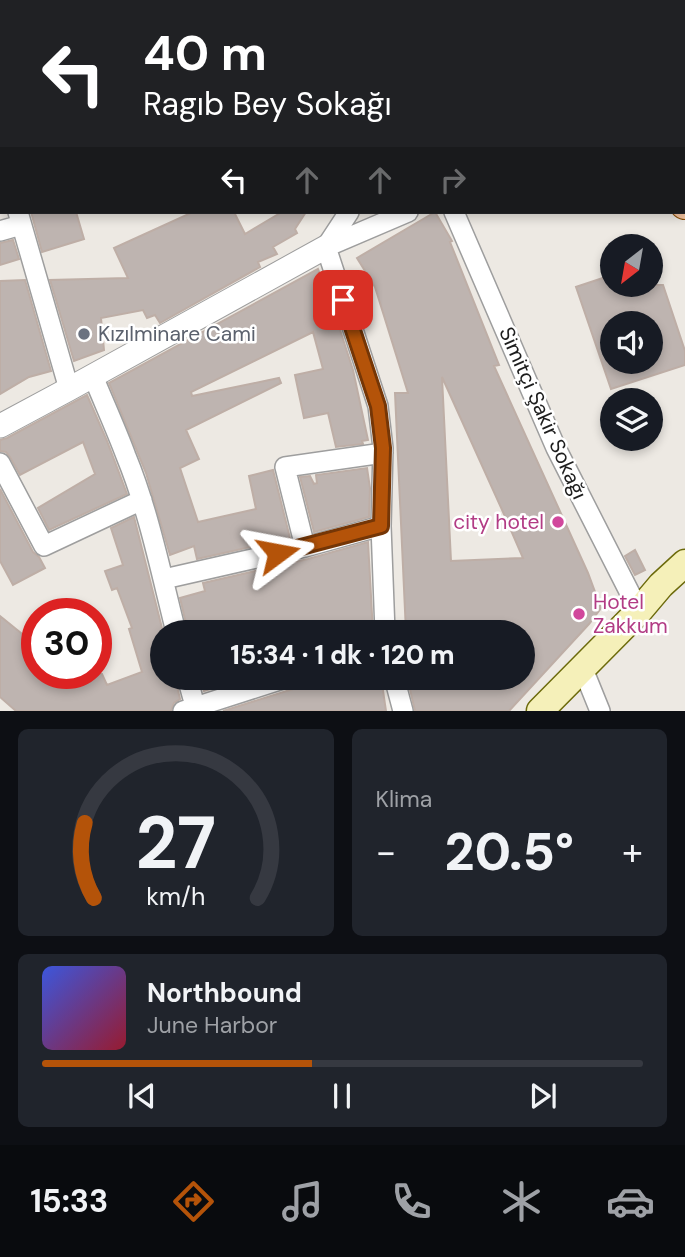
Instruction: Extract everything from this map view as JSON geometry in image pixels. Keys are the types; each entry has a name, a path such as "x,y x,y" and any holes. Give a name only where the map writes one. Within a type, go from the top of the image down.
{"main road":[{"path":"540,711 685,564"},
{"path":"639,611 654,608 685,585"}],"street":[{"path":"326,247 348,214"},
{"path":"0,426 326,247 403,214"},
{"name":"Simitçi Şakir Sokağı","path":"455,214 555,448 639,611"},
{"path":"0,232 19,218 69,389"},
{"path":"326,247 378,406 383,453 381,526 385,620"},
{"path":"93,376 127,456 142,500 173,620"},
{"path":"305,547 285,467 383,453"},
{"path":"0,463 44,546 142,500"},
{"path":"164,579 305,547 381,526"},
{"path":"583,669 600,711"},
{"path":"188,690 189,709 248,690"},
{"path":"397,690 403,711"}],"building":[{"path":"32,214 77,214 84,239 42,252"},
{"path":"189,214 235,214 245,234 279,214 305,214 295,229 297,233 273,247 277,254 258,262 260,267 160,323 155,315 147,318 143,310 101,318 104,350 74,361 50,280 128,278 114,248"},
{"path":"432,214 436,214 452,241 450,242 499,365 494,366 588,573 601,608 535,683 535,620 405,620 395,393 408,393 375,287 357,258","holes":["442,377 523,558 451,561"]},
{"path":"13,240 19,259 0,265 0,243"},
{"path":"318,269 353,370 368,440 362,441 363,444 336,447 328,413 304,418 295,375 323,369 313,332 191,392 192,396 279,378 281,383 186,430 199,459 180,468 198,522 256,509 249,476 273,470 290,538 197,559 194,546 170,555 146,473 109,383"},
{"path":"600,279 600,298 663,298 663,285 685,351 685,365 663,372 663,311 600,311 600,357 576,287"},
{"path":"25,280 51,371 29,377 0,394 0,281"},
{"path":"606,374 657,374 614,388 611,388"},
{"path":"87,395 127,494 49,530 38,508 95,474 83,442 20,475 6,452 0,451 0,440"},
{"path":"367,468 370,488 369,517 314,532 300,477 310,476 314,484 317,483 316,475"},
{"path":"0,489 33,552 45,568 13,585 0,561"},
{"path":"134,517 160,620 150,620 150,690 178,690 180,699 174,703 171,711 16,711 0,697 0,616 21,633 21,689 112,689 112,683 142,672 129,629 132,628 117,588 112,590 105,571 123,565 111,528"},
{"path":"368,542 372,620 185,620 180,598 205,591 203,583"},
{"path":"635,550 645,570 635,575 625,556"},
{"path":"290,690 383,690 386,711 223,711"},
{"path":"410,690 528,690 509,711 415,711"}],"place":[{"name":"Kızılminare Cami","path":"84,334"},
{"name":"city hotel","path":"558,522"},
{"name":"Hotel Zakkum","path":"579,614"}],"route":[{"path":"278,553 381,526 383,448 378,406 343,300"}]}
